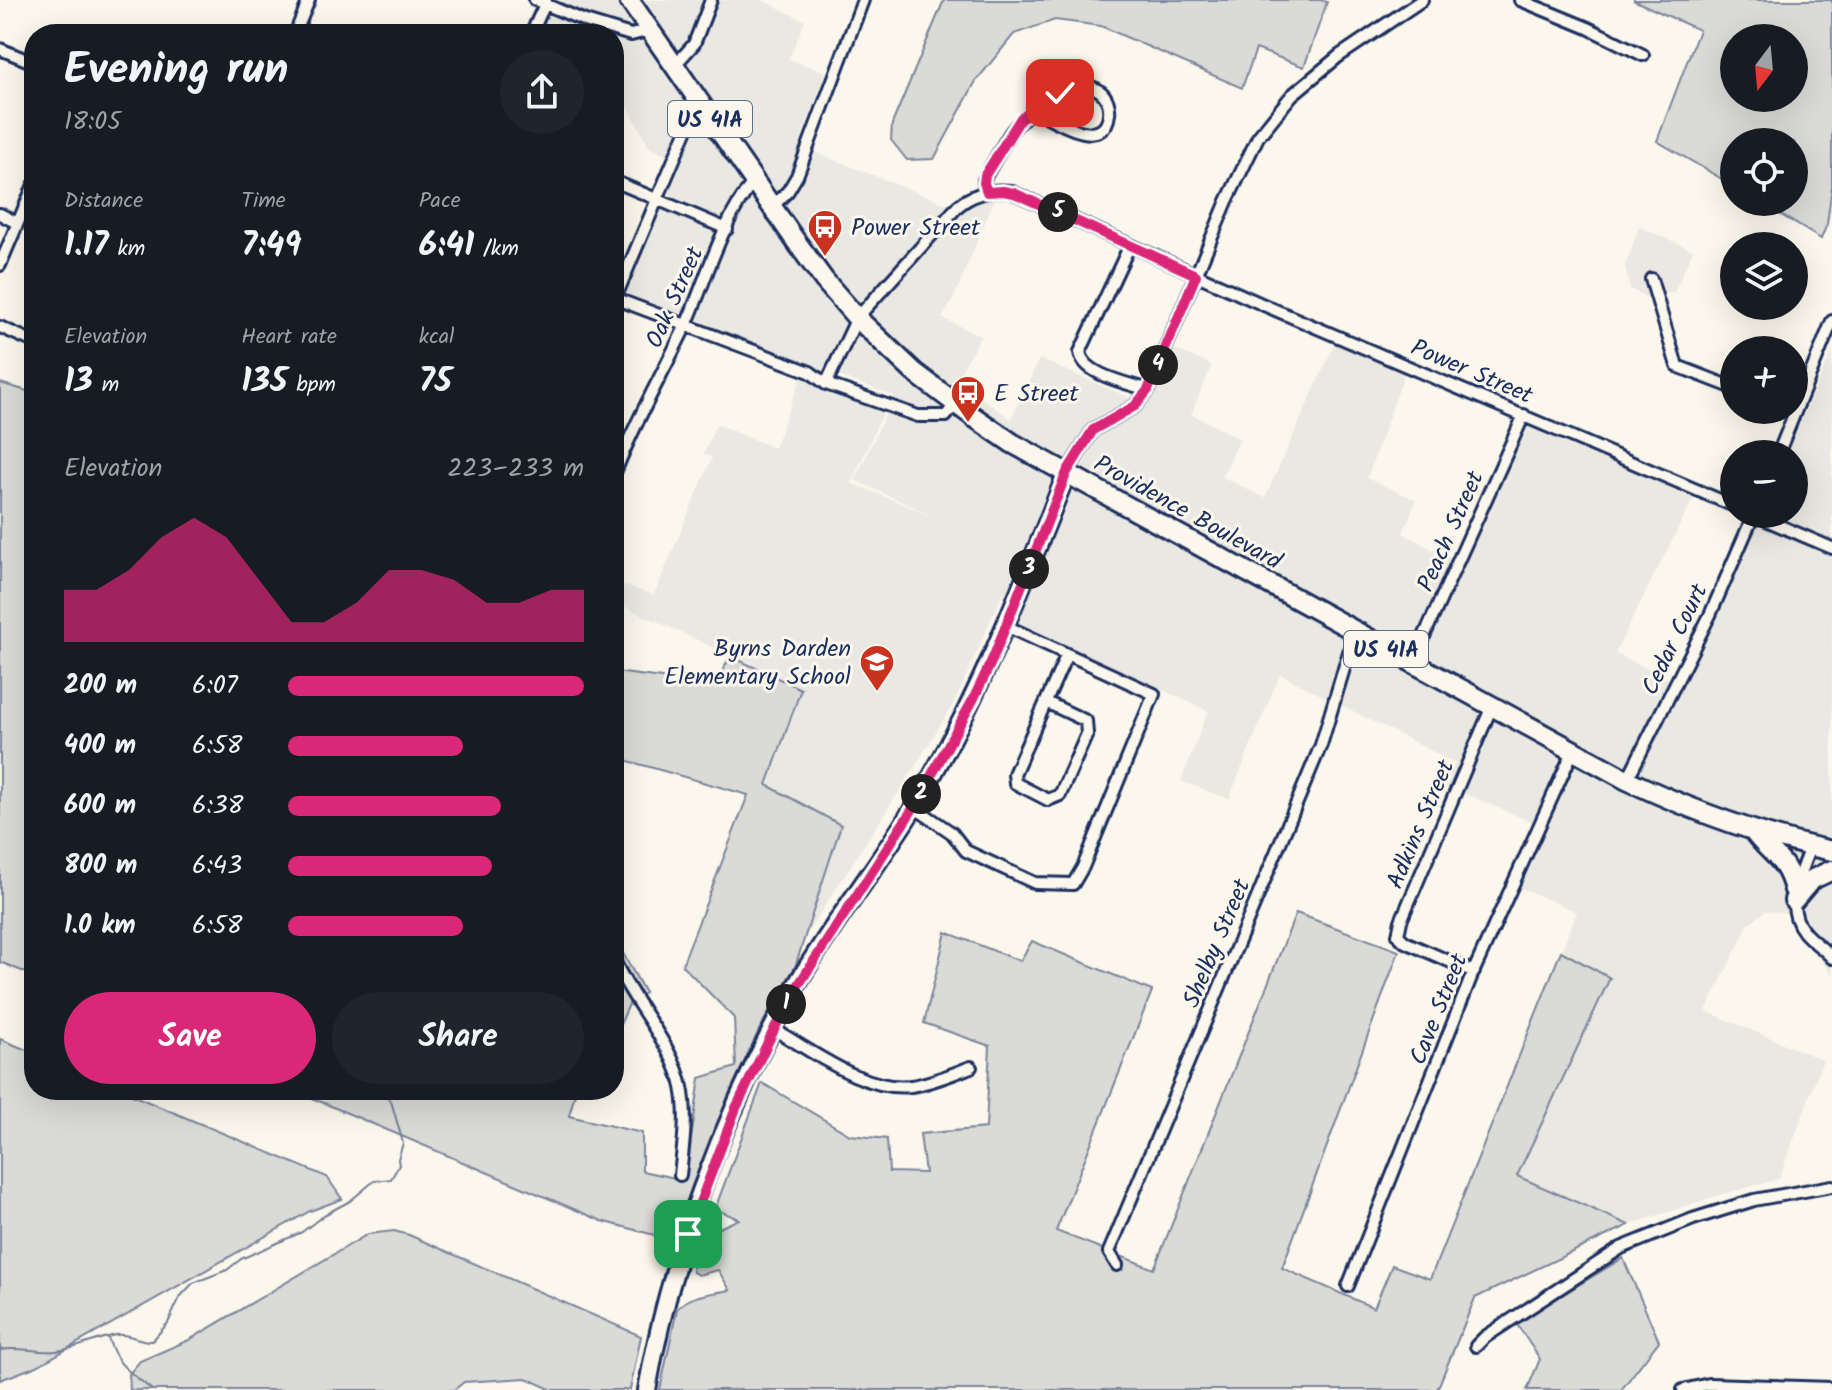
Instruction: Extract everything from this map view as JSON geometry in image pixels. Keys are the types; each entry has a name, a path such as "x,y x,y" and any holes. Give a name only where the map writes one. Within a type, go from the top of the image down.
{"highway":[{"name":"Providence Boulevard","path":"629,0 824,280 857,318 914,372 1012,443 1627,780 1704,814 1753,831 1832,851"},
{"path":"1753,831 1766,849 1789,869 1794,895"},
{"path":"1794,895 1811,880 1832,870"}],"main road":[{"path":"647,1390 673,1283 696,1207 736,1108 804,972 914,807 973,700 1067,472"}],"street":[{"path":"299,24 309,0"},
{"path":"675,65 694,44 711,0"},
{"path":"772,207 788,191 797,176 863,0"},
{"path":"1067,472 1093,430 1135,406 1148,390 1227,201 1258,137 1292,95 1339,56 1422,0"},
{"path":"1520,0 1643,55"},
{"path":"534,24 542,2 601,24"},
{"path":"624,32 631,35 650,30"},
{"path":"0,49 24,59"},
{"path":"826,384 857,318 958,206 987,192 985,175 1021,118 1033,109 1068,89 1084,86 1101,92 1106,98 1109,117 1104,129 1098,133 1086,133 1033,109"},
{"path":"624,276 692,117 702,106"},
{"name":"Oak Street","path":"624,449 686,325 744,193 754,181"},
{"path":"624,185 727,229"},
{"name":"Power Street","path":"987,192 1010,191 1196,275 1720,500"},
{"path":"0,265 24,207"},
{"path":"0,214 17,223"},
{"path":"1130,245 1080,352 1081,361 1089,369 1148,390"},
{"path":"1651,279 1677,366 1720,383"},
{"path":"624,303 810,372 826,384 918,416 946,416 956,403"},
{"path":"1808,376 1832,321"},
{"path":"0,327 24,338"},
{"name":"Peach Street","path":"1412,663 1524,415"},
{"name":"Cedar Court","path":"1627,780 1710,615 1747,528"},
{"path":"1786,528 1832,548"},
{"path":"914,807 952,833 966,851 1035,883 1073,884 1098,834 1154,694 1006,626"},
{"name":"Shelby Street","path":"1117,1265 1109,1252 1321,745 1355,632"},
{"path":"1046,702 1086,721 1088,727 1060,795 1048,800 1015,783 1014,774 1067,654"},
{"name":"Adkins Street","path":"1474,972 1400,939 1399,928 1492,706"},
{"name":"Cave Street","path":"1348,1286 1474,972 1573,751"},
{"path":"1810,847 1794,895 1797,919 1805,933 1832,958"},
{"path":"624,980 671,1056 682,1085 685,1125 680,1175"},
{"path":"773,1029 866,1081 886,1086 910,1086 971,1067"},
{"path":"1476,1346 1485,1337 1621,1248 1740,1204 1832,1186"},
{"path":"1683,1390 1709,1384 1832,1388"}],"shaded area":[{"path":"554,0 762,0 805,21 789,59 826,72 799,146 949,205 972,191 996,185 996,195 954,298 942,318 981,336 956,380 1011,419 1039,359 1131,398 1153,396 1172,348 1212,365 1191,414 1240,439 1222,477 1265,498 1335,343 1405,372 1367,478 1416,500 1403,533 1461,565 1530,423 1695,495 1615,653 1682,686 1755,528 1808,528 1808,440 1793,440 1800,424 1808,424 1808,406 1832,351 1832,975 1786,913 1766,911 1749,923 1706,1011 1823,1060 1779,1179 1629,1225 1517,1176 1609,978 1561,951 1577,912 1519,887 1544,827 1446,786 1455,763 1280,674 1229,799 1181,781 1208,711 1002,615 1004,590 956,699 800,944 709,909 799,687 624,606 624,585 654,595 712,458 704,454 716,424 774,448 801,378 885,408 851,483 937,518 855,480 894,396 764,349 624,292 624,265 672,157 649,147 629,108 624,110 624,24 542,24"},
{"path":"944,0 1327,2 1304,67 1256,49 1242,88 1101,26 1055,20 1014,34 976,81 934,159 907,160 891,140 892,124"},
{"path":"1633,0 1832,0 1832,186 1827,224 1821,239 1783,216 1808,216 1808,128 1720,128 1720,178 1657,141 1699,30"},
{"path":"1639,227 1693,250 1674,292 1648,298 1630,289 1625,266"},
{"path":"0,383 24,390 24,972 0,962"},
{"path":"730,656 801,689 767,785 841,825 795,967 761,1026 729,1094 673,1240 602,1221 317,1100 573,1100 569,1116 642,1133 642,1171 685,1180 700,1078 736,1067 734,1018 682,965 748,795 624,760 624,673 716,685"},
{"path":"1296,913 1399,951 1282,1268 1374,1308 1392,1265 1430,1279 1561,951 1610,978 1517,1176 1629,1225 1475,1298 1437,1390 660,1390 677,1309 694,1297 730,1290 718,1270 698,1275 692,1267 706,1234 739,1219 715,1209 762,1083 850,1135 887,1139 889,1172 925,1173 920,1134 986,1128 990,1046 924,1023 946,932 1020,961 1032,941 1152,991 1056,1231 1154,1269"},
{"path":"624,955 645,993 630,1002 624,1016"},
{"path":"0,1039 24,1049 24,1100 144,1100 327,1177 342,1199 310,1211 37,1366 0,1380"},
{"path":"394,1231 641,1336 630,1390 552,1390 526,1378 464,1382 454,1390 130,1390 129,1374 140,1361 189,1340 368,1234"},
{"path":"1623,1258 1659,1341 1621,1390 1527,1390 1540,1359 1516,1323"}],"waterway":[{"path":"0,1350 56,1351 116,1335 152,1341 168,1323 180,1297 193,1283 227,1270 241,1259 302,1232 350,1201 374,1181 391,1179 399,1165 403,1143 390,1100"},
{"path":"108,1338 121,1363 152,1390"}],"place":[{"name":"Power Street","path":"825,258"},
{"name":"E Street","path":"968,424"},
{"name":"Byrns Darden Elementary School","path":"877,693"}],"route":[{"path":"688,1234 736,1108 788,1001 914,807 973,700 993,658 1067,472 1093,430 1135,406 1148,390 1196,275 1010,191 987,192 985,175 1021,118 1060,93"}]}
